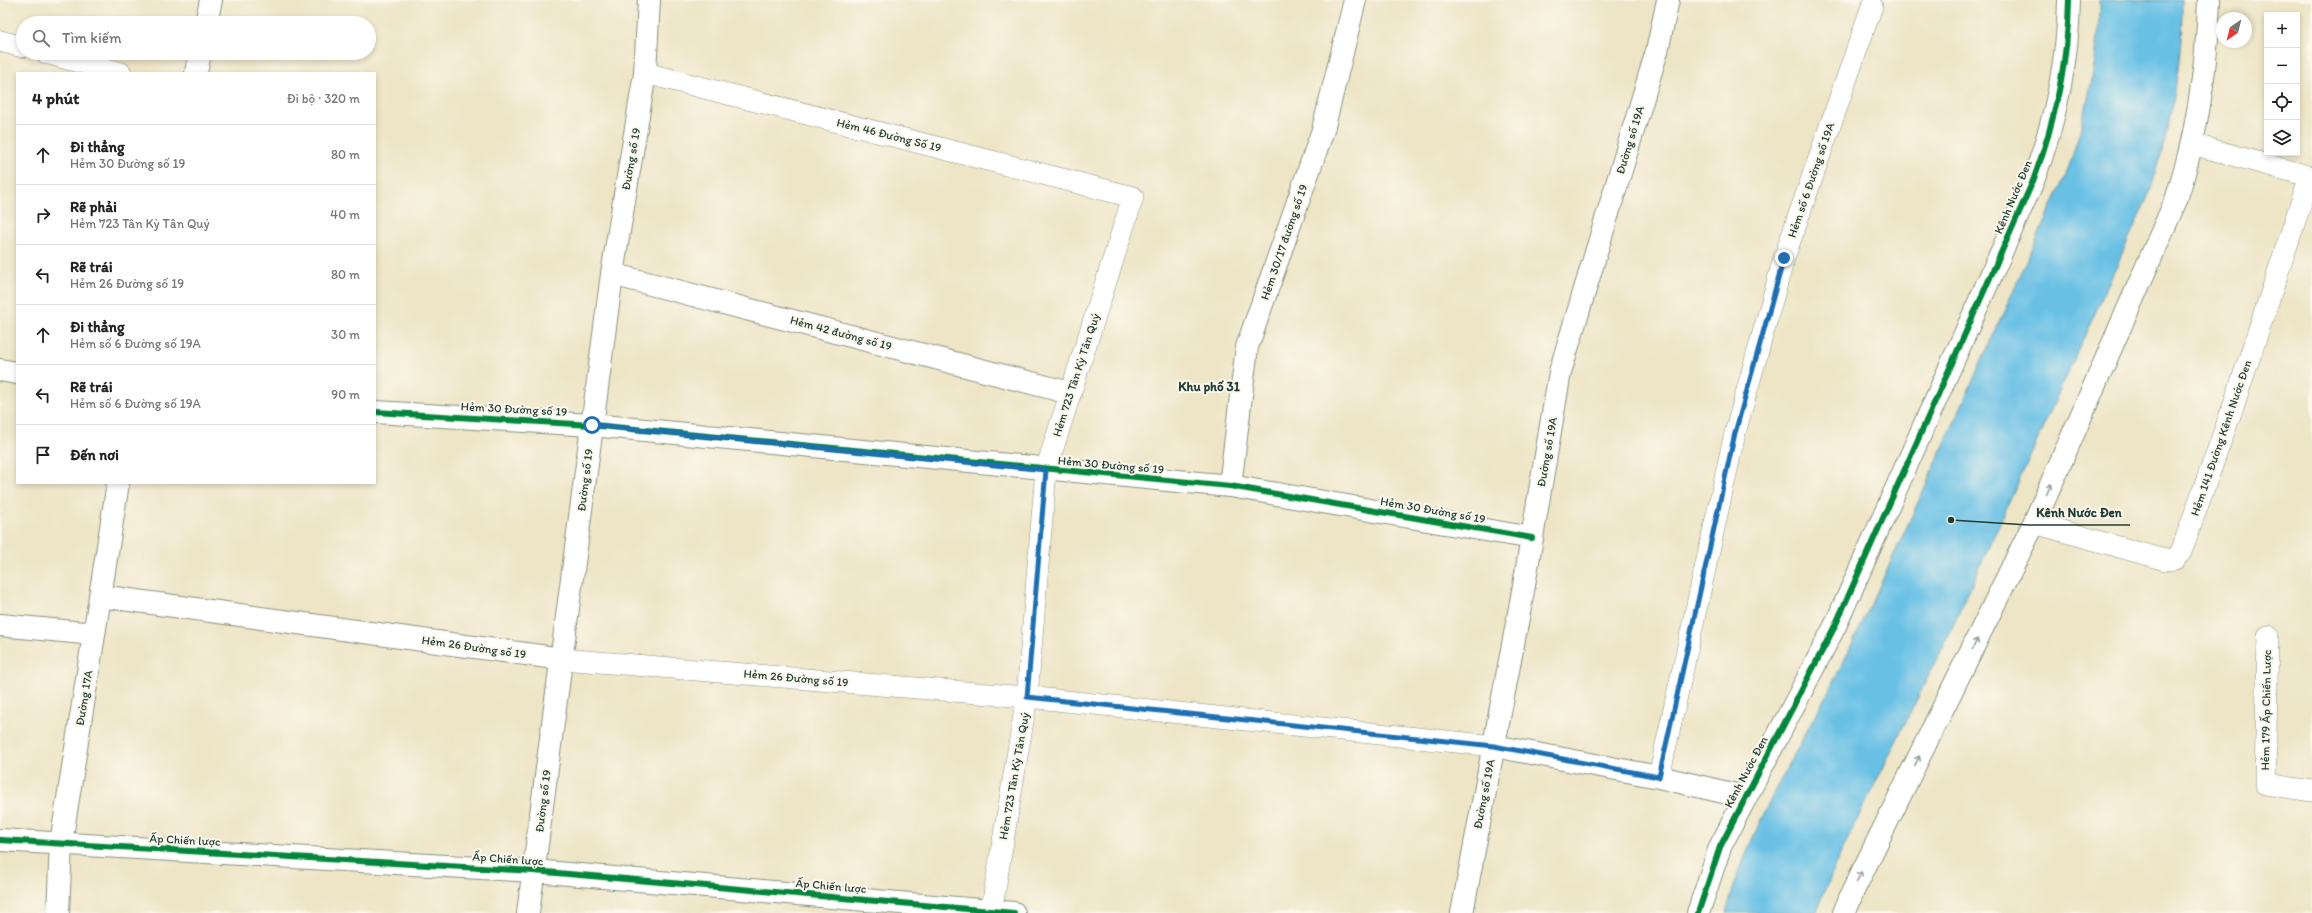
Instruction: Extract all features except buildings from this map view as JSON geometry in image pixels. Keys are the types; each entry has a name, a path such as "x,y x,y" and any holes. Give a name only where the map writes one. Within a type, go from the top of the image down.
{"street":[{"path":"208,16 211,0"},
{"name":"Đường số 19","path":"528,913 612,274 645,73 649,0"},
{"name":"Hẻm 30/17 đường số 19","path":"1230,486 1247,347 1323,130 1355,0"},
{"name":"Đường số 19A","path":"1462,913 1532,538 1560,372 1657,51 1668,0"},
{"name":"Kênh Nước Đen","path":"1698,913 1720,847 1835,626 2033,181 2047,145 2057,103 2064,62 2069,0"},
{"path":"1844,913 1856,884 2034,523 2172,207 2192,144 2208,34 2209,0"},
{"path":"196,72 199,60"},
{"name":"Hẻm 42 đường số 19","path":"612,274 1070,393"},
{"path":"0,370 16,373"},
{"name":"Hẻm 30 Đường số 19","path":"376,412 592,425 1046,470 1230,486 1532,538"},
{"name":"Đường 17A","path":"58,913 61,844 118,484"},
{"name":"Hẻm 26 Đường số 19","path":"100,596 562,659"},
{"path":"0,625 94,634"},
{"path":"1494,746 1659,777 1745,797"},
{"name":"Ấp Chiến lược","path":"0,840 534,871 1014,913"}],"lane":[{"name":"Hẻm số 6 Đường số 19A","path":"1659,777 1737,425 1784,258 1872,6"},
{"path":"0,41 16,45"},
{"path":"73,60 118,72"},
{"name":"Hẻm 46 Đường Số 19","path":"645,73 1133,197"},
{"path":"2192,144 2311,177"},
{"name":"Hẻm 141 Đường Kênh Nước Đen","path":"2034,523 2165,560 2174,559 2181,552 2311,177"},
{"name":"Hẻm 723 Tân Kỳ Tân Quý","path":"991,912 1027,697 1046,470 1133,197"},
{"name":"Hẻm 179 Ấp Chiến Lược","path":"2268,636 2265,784 2312,791"},
{"name":"Hẻm 26 Đường số 19","path":"562,659 1027,697 1494,746"}],"water":[{"path":"2099,0 2182,0 2180,49 2174,97 2164,145 2150,192 1948,637 1843,848 1816,913 1726,913 1737,877 1751,841 1767,807 1856,636 2066,175 2079,133 2090,89 2097,44"}],"cycle path":[{"path":"1698,913 1720,847 1835,626 2033,181 2048,137 2059,92 2066,46 2069,0"},
{"path":"376,412 592,425 1230,486 1532,538"},
{"path":"0,840 534,871 1014,913"}],"place":[{"name":"Kênh Nước Đen","path":"1951,520"}],"district":[{"name":"Khu phố 31","path":"1209,386"}],"route":[{"path":"592,425 1046,470 1027,697 1494,746 1659,777 1735,433 1784,258"}]}
